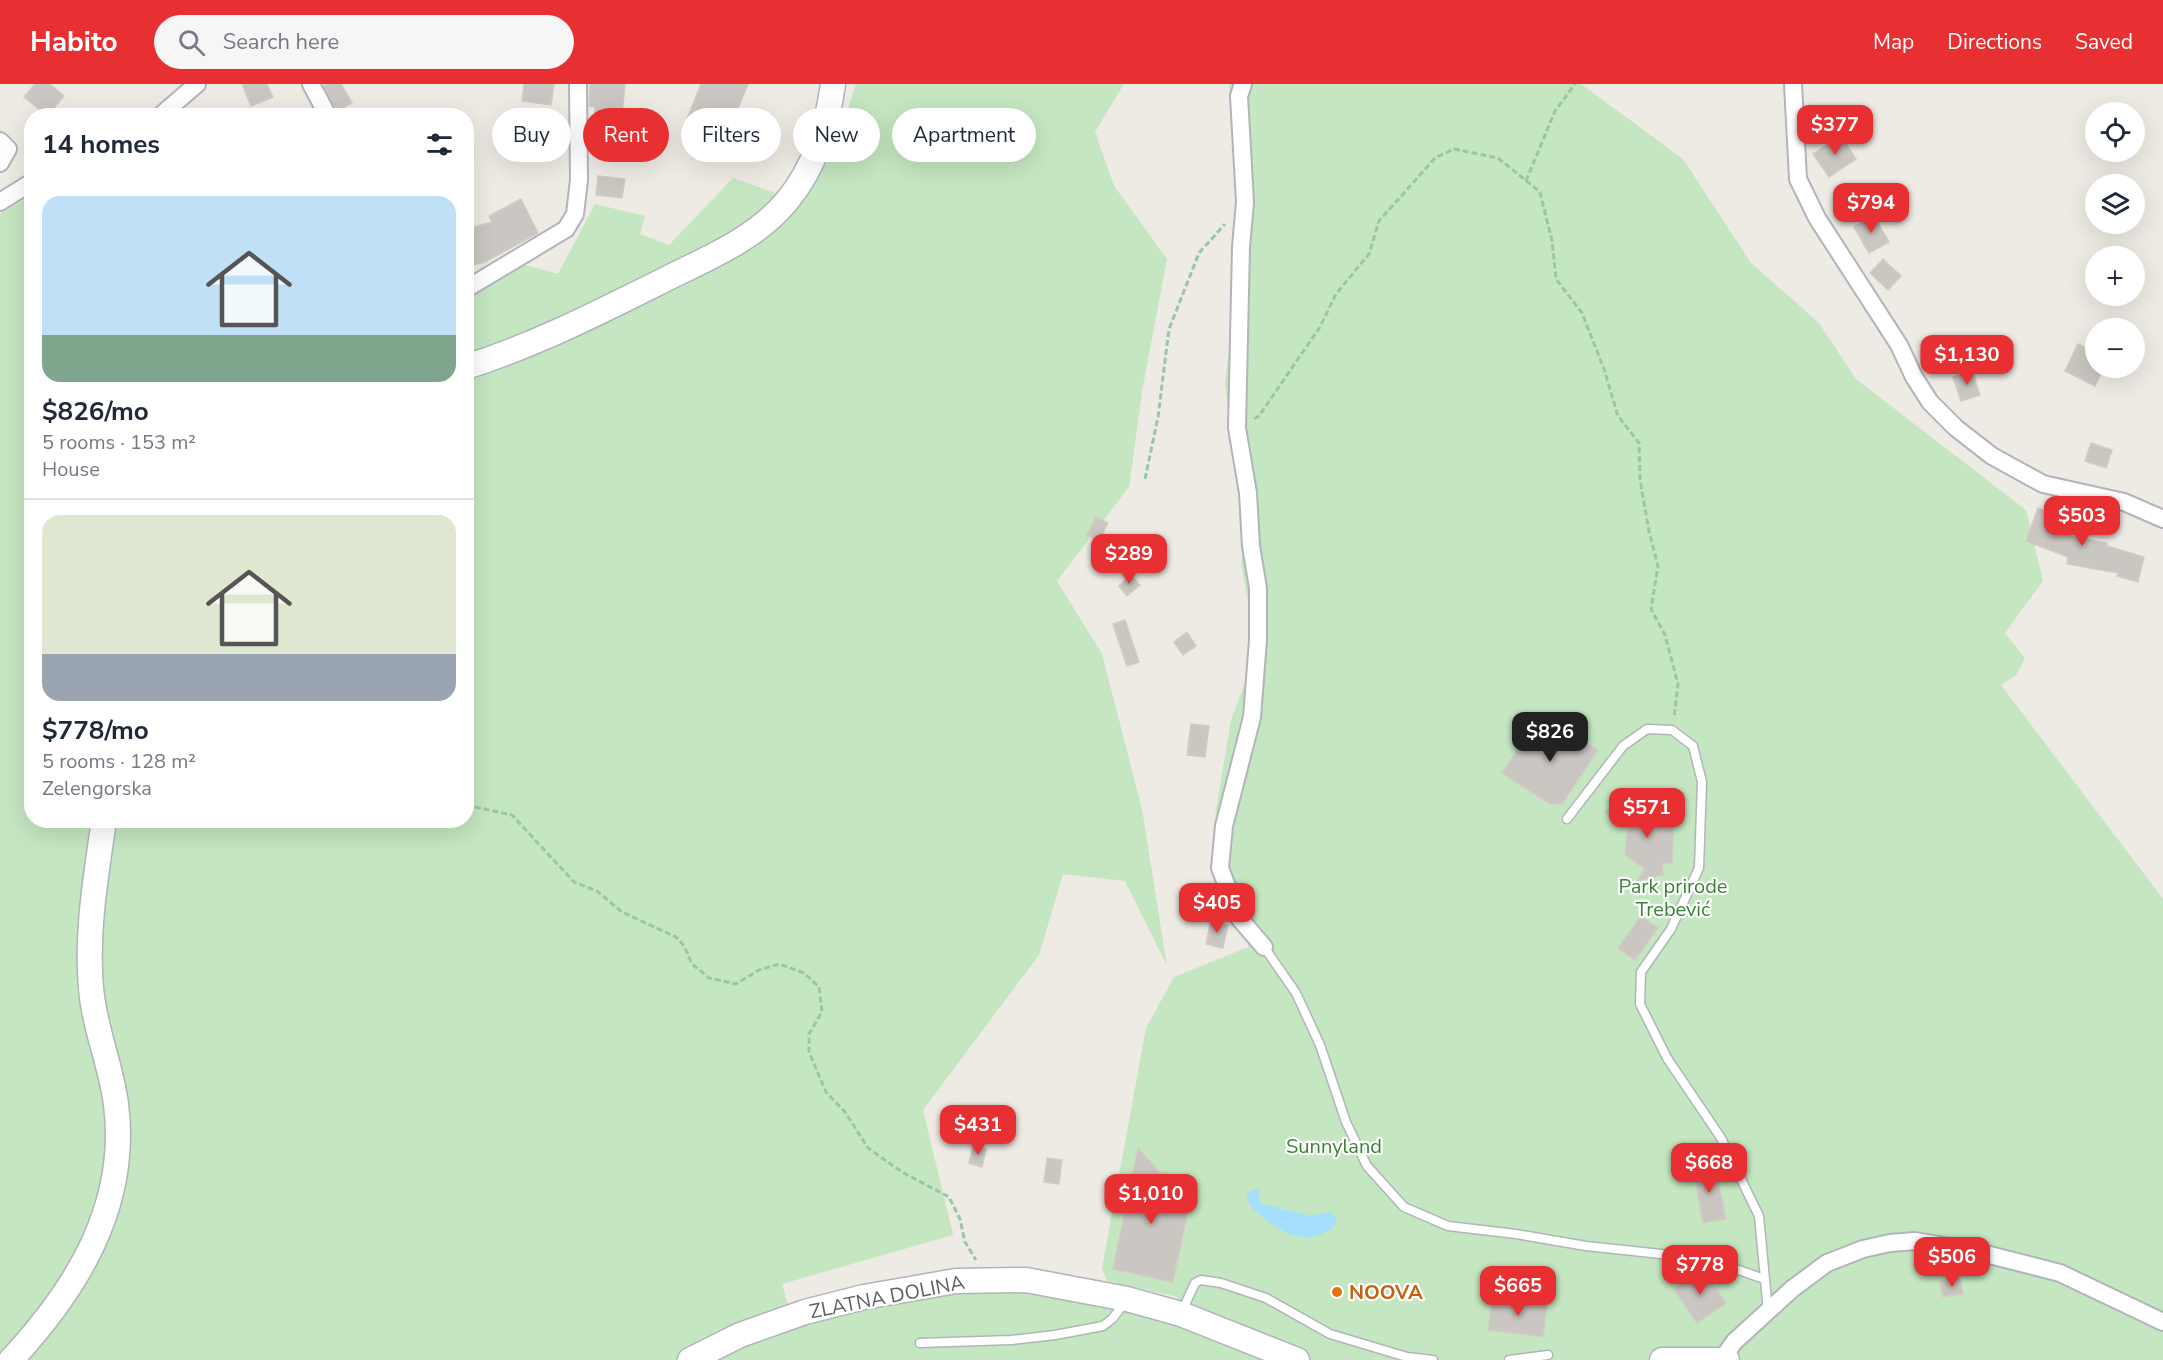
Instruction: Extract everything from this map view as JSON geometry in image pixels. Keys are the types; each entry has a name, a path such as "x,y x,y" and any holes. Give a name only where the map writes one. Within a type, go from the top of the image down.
{"main road":[{"path":"474,364 563,331 749,235 785,203 804,177 817,151 828,117 833,84"},
{"path":"11,1360 41,1328 82,1268 101,1226 115,1173 116,1104 91,991 89,954 92,902 103,828"},
{"name":"ZLATNA DOLINA","path":"690,1360 740,1335 805,1312 864,1297 956,1281 997,1280 1026,1280 1127,1299 1180,1314 1298,1360"},
{"path":"1662,1360 1725,1359"}],"street":[{"path":"169,108 197,84"},
{"path":"311,84 324,108"},
{"path":"474,284 566,229 574,214 579,180 578,84"},
{"path":"1243,84 1239,96 1245,202 1241,247 1237,428 1248,493 1251,546 1258,588 1258,640 1252,717 1224,826 1220,868 1239,918 1264,947"},
{"path":"1793,84 1798,179 1817,218 1899,345 1914,377 1930,402 1956,428 1992,456 2043,484 2124,502 2163,519"},
{"path":"0,141 8,149 0,163"},
{"path":"0,202 24,187"},
{"path":"1725,1359 1734,1342 1792,1289 1827,1263 1863,1249 1915,1241 1984,1254 2060,1273 2163,1322"}],"lane":[{"path":"1567,819 1623,746 1647,729 1672,730 1693,746 1701,782 1700,868 1671,928 1641,972 1640,1004 1667,1058 1721,1138 1759,1216 1768,1311"},
{"path":"1264,947 1296,993 1320,1045 1346,1122 1367,1166 1404,1207 1448,1226 1516,1234 1586,1246 1708,1259 1764,1279"},
{"path":"1180,1314 1195,1283 1202,1280 1221,1283 1266,1298 1330,1334 1407,1357 1433,1360"},
{"path":"920,1342 1011,1340 1103,1326 1113,1318 1127,1299"},
{"path":"1509,1360 1548,1355"}],"path":[{"path":"1526,181 1555,111 1575,84"},
{"path":"1237,428 1259,416 1320,327 1336,294 1369,254 1379,221 1435,158 1454,149 1498,158 1540,192 1552,241 1556,279 1581,313 1604,369 1618,416 1639,443 1640,480 1658,566 1651,609 1665,635 1678,684 1672,730"},
{"path":"1145,479 1158,417 1169,329 1199,253 1245,202"},
{"path":"474,807 512,815 574,882 597,891 622,912 676,937 684,946 692,964 709,978 736,984 759,970 779,964 804,973 819,987 822,1012 809,1034 809,1052 826,1092 845,1112 868,1148 903,1172 949,1197 960,1218 965,1242 980,1266 997,1280"}],"green space":[{"path":"856,84 1124,84 1095,132 1114,186 1167,259 1143,386 1129,487 1057,581 1102,654 1142,809 1167,966 1125,881 1063,874 1039,955 923,1110 953,1235 782,1284 791,1316 827,1305 1029,1283 1210,1318 1174,1296 1107,1281 1102,1268 1146,1028 1174,977 1248,947 1248,931 1217,868 1212,847 1231,720 1250,669 1252,623 1241,564 1246,518 1232,450 1225,382 1232,330 1239,222 1236,145 1229,84 1581,84 1683,159 1751,263 1819,323 1856,379 2026,510 2043,581 2005,633 2025,658 2016,675 2001,685 2163,899 2163,1360 0,1360 0,214 24,200 24,828 474,828 474,282 511,261 558,274 595,204 645,216 640,234 669,245 733,178 803,203 827,162 880,162 880,108 848,108"}],"water":[{"path":"1256,1189 1259,1191 1259,1200 1264,1204 1310,1216 1331,1212 1336,1217 1335,1226 1311,1237 1288,1233 1264,1218 1251,1206 1246,1198 1249,1192"}],"building":[{"path":"35,84 50,84 64,96 54,108 37,108 24,97"},
{"path":"242,84 267,84 273,97 251,106"},
{"path":"341,84 352,103 343,108 335,108 324,86"},
{"path":"524,84 554,84 551,105 522,101"},
{"path":"590,84 625,84 623,108 589,106"},
{"path":"701,84 748,84 738,108 691,108"},
{"path":"1841,136 1856,159 1829,177 1813,154"},
{"path":"598,176 625,179 622,198 596,195"},
{"path":"521,199 538,233 485,262 474,265 474,227 492,222 489,216"},
{"path":"1874,216 1889,242 1869,253 1854,227"},
{"path":"1883,259 1901,276 1888,290 1870,273"},
{"path":"2078,344 2085,348 2085,378 2099,378 2095,386 2065,371"},
{"path":"1972,371 1980,395 1961,401 1953,377"},
{"path":"2091,443 2112,450 2106,468 2085,461"},
{"path":"2038,508 2074,522 2069,536 2107,543 2107,546 2144,557 2138,582 2117,576 2118,573 2067,564 2068,557 2026,541"},
{"path":"1096,517 1108,523 1099,541 1087,535"},
{"path":"1131,575 1140,585 1127,596 1119,586"},
{"path":"1125,620 1139,662 1127,666 1113,624"},
{"path":"1187,632 1196,646 1183,655 1174,642"},
{"path":"1538,718 1565,736 1568,731 1598,750 1562,804 1550,804 1502,773"},
{"path":"1191,724 1209,726 1205,757 1187,755"},
{"path":"1666,799 1650,821 1674,821 1672,863 1662,863 1663,875 1637,881 1645,869 1625,855 1628,827 1605,813 1615,804 1633,814"},
{"path":"1641,916 1658,928 1635,960 1618,948"},
{"path":"1211,921 1228,925 1223,948 1206,944"},
{"path":"973,1146 986,1149 982,1167 969,1163"},
{"path":"1138,1148 1189,1206 1173,1282 1113,1269"},
{"path":"1047,1158 1062,1160 1059,1184 1044,1182"},
{"path":"1715,1164 1726,1219 1703,1223 1693,1168"},
{"path":"1703,1270 1726,1303 1697,1323 1674,1289"},
{"path":"1960,1278 1963,1294 1943,1297 1940,1281"},
{"path":"1493,1296 1547,1304 1543,1337 1488,1330"}],"place":[{"name":"NOOVA","path":"1337,1292"}],"park label":[{"name":"Park prirode Trebević","path":"1673,898"},
{"name":"Sunnyland","path":"1334,1146"}]}
